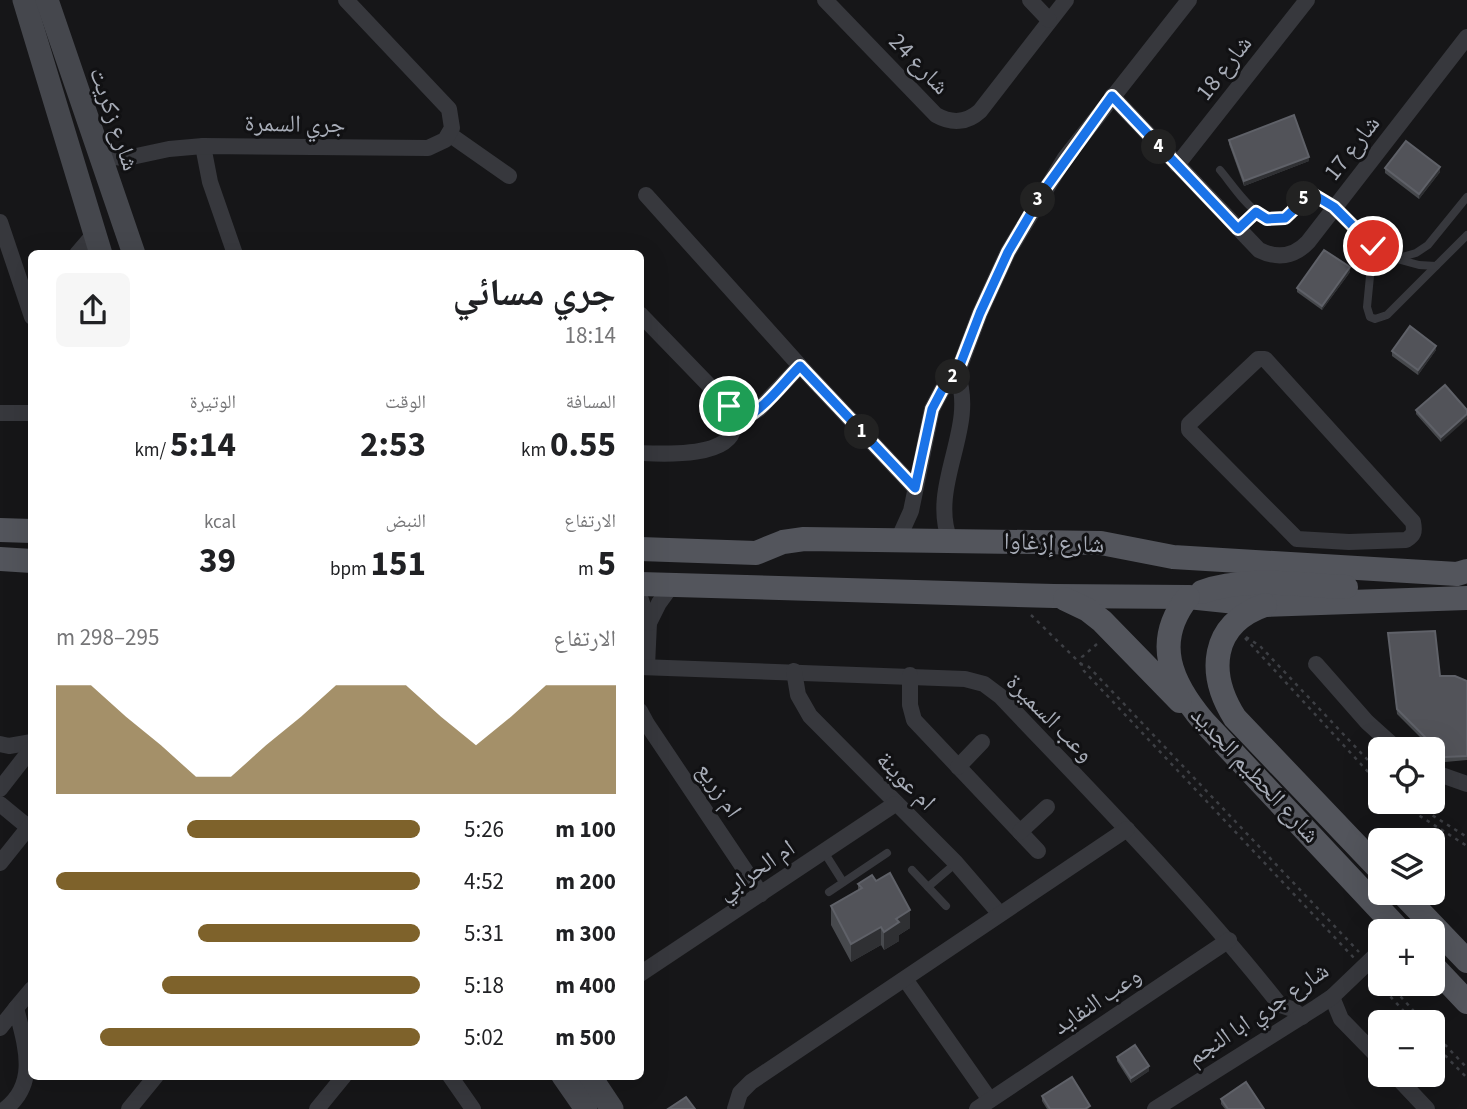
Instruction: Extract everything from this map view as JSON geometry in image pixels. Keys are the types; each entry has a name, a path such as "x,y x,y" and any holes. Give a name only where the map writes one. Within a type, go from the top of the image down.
{"main road":[{"name":"شارع زكريت","path":"24,0 98,243"},
{"name":"شارع زكريت","path":"47,0 132,250"},
{"path":"0,530 28,531"},
{"name":"شارع إزغاوا","path":"644,549 756,553 793,540 1101,543 1162,556 1354,569 1459,591"},
{"path":"0,559 28,561"},
{"path":"1188,597 1217,586 1231,584 1370,588 1417,583 1459,591"},
{"path":"644,584 1054,596 1188,597 1265,605 1459,591"},
{"path":"1054,596 1088,610 1102,621 1167,690 1204,722"},
{"name":"شارع الحطيم الجديد","path":"1188,597 1170,629 1169,661 1181,692 1204,722 1389,919"},
{"name":"شارع الحطيم الجديد","path":"1265,605 1241,616 1226,634 1217,666 1223,700 1235,718 1368,857"},
{"path":"1413,905 1467,961"},
{"path":"1445,979 1467,1002"},
{"path":"566,1080 586,1109"},
{"path":"593,1080 612,1109"}],"street":[{"path":"346,0 445,104 452,122 449,134 509,176"},
{"name":"شارع 24","path":"825,0 936,115 956,121 969,119 980,111 1066,0"},
{"path":"1030,0 1049,20"},
{"path":"897,542 907,522 932,409 942,390 957,373 980,313 1020,230 1065,159 1189,0"},
{"name":"شارع 18","path":"1177,165 1307,0"},
{"name":"شارع 17","path":"1112,96 1238,229 1266,253 1289,255 1308,242 1467,37"},
{"name":"جري السمرة","path":"97,152 119,158 136,158 169,149 203,146 428,148 440,144 449,134"},
{"path":"203,146 210,182 233,250"},
{"path":"121,221 119,177 124,166 136,158"},
{"path":"646,195 800,366 915,488"},
{"path":"0,222 24,271 28,294"},
{"path":"644,318 729,406 735,423 732,434 720,445 683,453 644,453"},
{"path":"1258,359 1265,359 1413,522 1415,531 1406,540 1357,541 1300,540 1293,537 1189,430 1189,424 1258,359"},
{"path":"735,423 759,409 800,366"},
{"path":"950,541 943,510 961,415 962,386 957,373"},
{"path":"0,413 28,413"},
{"path":"1354,569 1357,541"},
{"name":"وعب السميرة","path":"672,585 649,623 644,666 964,678 993,690 1229,940 1280,1005 1285,1028"},
{"name":"وعب السميرة","path":"644,609 649,623"},
{"path":"1316,664 1384,737"},
{"name":"ام عوينة","path":"794,671 798,695 805,709 895,804 956,863 1000,914"},
{"path":"911,675 910,705 914,720 1038,851"},
{"name":"ام زريع","path":"644,717 761,894"},
{"path":"958,767 982,742"},
{"path":"0,744 9,746 28,743"},
{"path":"0,789 28,753"},
{"path":"1445,776 1467,784"},
{"path":"0,804 28,824"},
{"name":"ام الحرابي","path":"644,971 895,804"},
{"path":"1020,832 1047,807"},
{"path":"0,863 28,828"},
{"path":"735,1109 737,1099 745,1087 1127,829"},
{"name":"وعب النفايد","path":"905,979 984,1105 1229,940"},
{"name":"شارع جري ابا النجم","path":"1156,1109 1178,1103 1332,997 1366,965"},
{"path":"0,1028 28,994"},
{"path":"1332,997 1341,1018 1368,1046"},
{"name":"وعب السميرة","path":"1280,1005 1292,1009 1301,1017"},
{"path":"16,1009 28,1066 23,1089 11,1104 30,1109"},
{"path":"130,1109 153,1080"},
{"path":"317,1109 341,1080"},
{"path":"453,1080 473,1109"},
{"path":"1406,1087 1427,1109"}],"lane":[{"path":"1220,170 1256,212 1267,219 1285,218 1306,198 1314,195 1334,207 1373,246 1395,259 1436,266"},
{"path":"1395,259 1416,253 1428,245 1467,197"},
{"path":"1238,229 1256,212"},
{"path":"1373,246 1367,307 1370,317 1375,319 1387,315 1467,235"},
{"path":"824,852 844,882"},
{"path":"828,892 887,853"},
{"path":"928,887 956,863"},
{"path":"912,870 946,906"}],"path":[{"path":"1009,593 1081,664 1084,671 1366,965"},
{"path":"1368,760 1260,646 1243,635 1255,652 1368,772"},
{"path":"1081,664 1082,657 1105,638"},
{"path":"1081,664 1089,667 1366,965"},
{"path":"1417,814 1467,846"},
{"path":"1430,814 1467,837"},
{"path":"1389,996 1402,1010"},
{"path":"1400,996 1413,1010"},
{"path":"1445,1045 1467,1068"},
{"path":"1445,1056 1467,1079"}],"building":[{"path":"1294,115 1309,157 1244,181 1229,140"},
{"path":"1406,141 1440,167 1419,194 1385,168"},
{"path":"1324,250 1350,267 1322,306 1297,288"},
{"path":"1410,326 1436,346 1418,370 1392,351"},
{"path":"1445,385 1467,410 1467,414 1441,437 1416,410"},
{"path":"1435,631 1440,676 1455,676 1467,681 1467,756 1445,757 1445,737 1425,737 1397,709 1388,633"},
{"path":"890,873 910,910 896,919 899,922 884,932 881,927 851,944 831,906 862,888 858,884 872,875 876,881"},
{"path":"1135,1045 1149,1066 1131,1078 1117,1057"},
{"path":"1072,1077 1090,1106 1085,1109 1050,1109 1042,1096"},
{"path":"1246,1082 1264,1109 1228,1109 1221,1099"},
{"path":"686,1097 695,1109 668,1109"}],"route":[{"path":"729,406 735,423 748,417 800,366 915,488 932,409 948,381 957,373 993,282 1008,252 1045,189 1112,96 1238,229 1256,212 1267,219 1285,218 1306,198 1314,195 1334,207 1373,246"}]}
